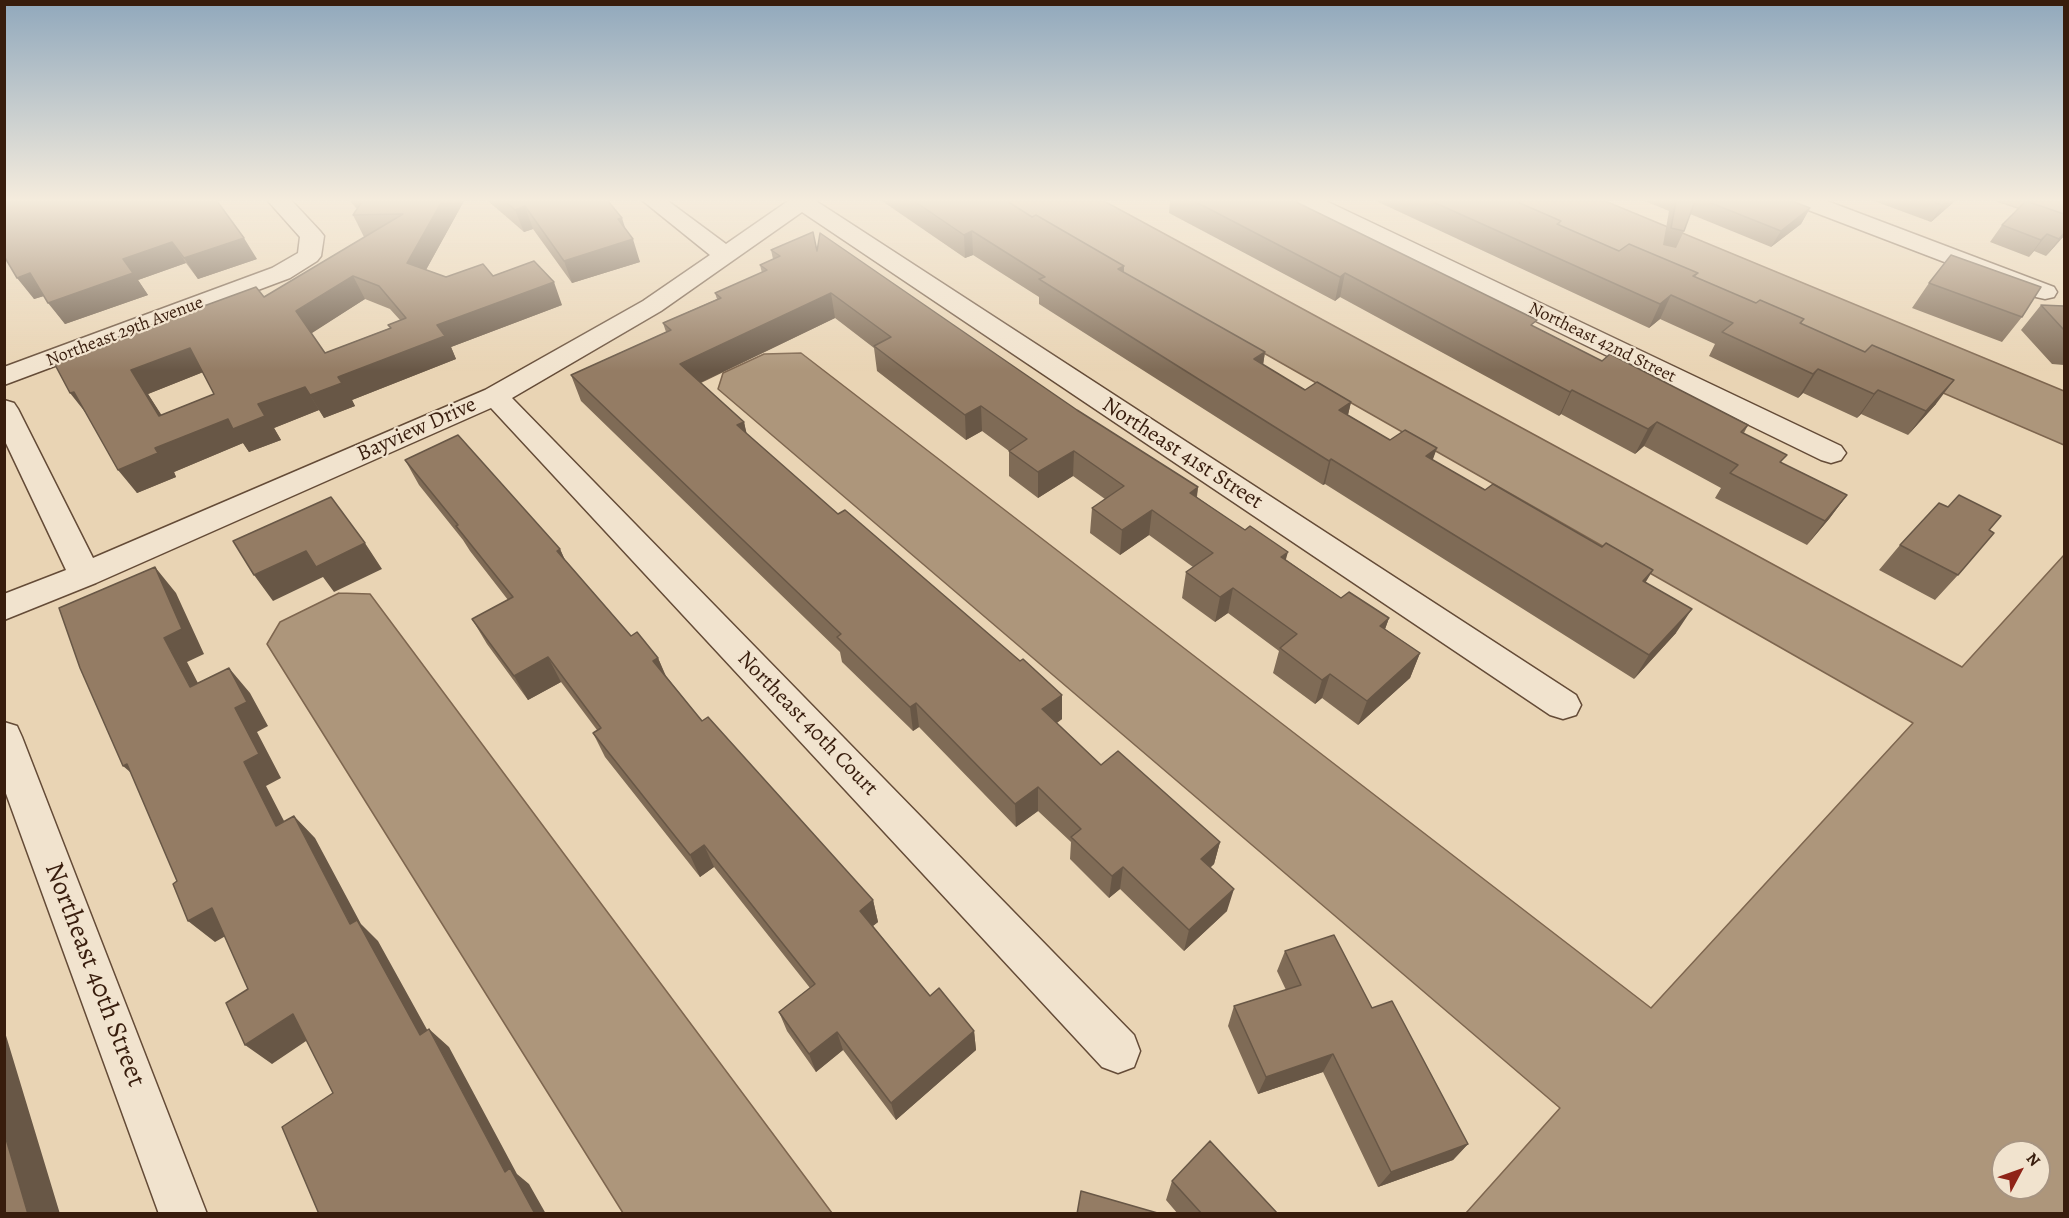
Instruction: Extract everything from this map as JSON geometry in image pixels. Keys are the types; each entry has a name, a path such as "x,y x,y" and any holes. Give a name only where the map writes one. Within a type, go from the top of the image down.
{"street":[{"name":"Northeast 29th Avenue","path":"4,377 281,273 306,258"},
{"name":"Bayview Drive","path":"4,608 86,575 495,396 652,306 719,258"},
{"name":"Northeast 41st Street","path":"888,258 1563,705"},
{"name":"Northeast 42nd Street","path":"1426,258 1831,453"},
{"path":"1955,258 2045,292"},
{"name":"Northeast 40th Court","path":"495,396 1118,1051"},
{"path":"4,410 86,575"},
{"name":"Northeast 40th Street","path":"4,737 183,1214"}],"shaded area":[{"path":"1097,258 1209,258 1962,667 2064,555 2064,1213 1466,1213 1560,1108 718,389 723,373 764,354 801,353 1651,1008 1913,723"},
{"path":"1629,258 1742,258 2064,391 2064,445"},
{"path":"339,593 370,594 832,1213 623,1213 267,644 280,622"}],"building":[{"path":"5,258 126,258 123,259 133,273 48,303 30,273 17,278"},
{"path":"330,258 410,258 407,263 446,277 483,264 493,276 534,261 554,282 437,325 445,336 338,377 342,383 310,395 305,387 258,404 265,416 233,429 228,419 155,448 158,453 118,470 74,392 70,393 53,361 256,287 264,297","holes":["353,276 379,286 406,318 388,325 391,328 325,353 296,311","190,348 214,394 159,416 131,370"]},
{"path":"776,258 856,258 1077,410 1198,487 1190,493 1245,530 1250,526 1288,552 1281,557 1341,598 1349,592 1389,618 1380,626 1420,653 1367,701 1330,674 1322,680 1280,648 1297,634 1233,588 1220,597 1186,572 1213,553 1152,510 1122,530 1092,508 1124,486 1074,451 1038,472 1009,451 1027,439 981,406 965,415 874,346 891,337 831,293 680,364 744,422 737,425 838,514 845,510 1020,661 1023,659 1062,695 1042,709 1101,765 1118,751 1220,842 1201,859 1234,889 1189,930 1123,867 1112,876 1071,837 1081,829 1038,787 1015,804 916,703 910,707 837,637 841,634 571,375 671,330 663,323 721,298 715,293 767,270 760,265"},
{"path":"1015,258 1110,258 1124,266 1118,269 1265,352 1254,359 1305,390 1317,382 1351,402 1339,410 1390,440 1405,430 1437,448 1426,456 1485,490 1493,484 1602,547 1606,543 1653,570 1643,581 1692,609 1649,655 1331,459 1329,461 1039,279 1045,277"},
{"path":"1303,258 1410,258 1537,320 1531,325 1602,361 1610,354 1748,425 1741,432 1787,455 1780,462 1847,495 1825,521 1730,473 1738,465 1657,422 1648,429 1572,390 1570,392 1345,273 1340,277"},
{"path":"1557,258 1662,258 1698,273 1693,276 1756,303 1760,300 1804,319 1800,323 1865,352 1872,345 1954,380 1926,411 1878,390 1874,394 1818,369 1813,374 1722,332 1733,323 1671,295 1660,304"},
{"path":"1949,258 1959,258 2041,287 2022,317 1929,283"},
{"path":"2041,305 2064,306 2064,330"},
{"path":"458,435 560,549 557,551 631,636 637,632 658,658 653,661 702,721 708,717 873,900 860,911 930,996 939,988 974,1031 891,1103 837,1032 809,1054 779,1012 815,984 704,845 690,855 593,733 601,728 548,657 514,676 472,619 513,597 405,460"},
{"path":"1959,495 2001,516 1989,530 1994,533 1958,575 1900,545 1939,503 1948,507"},
{"path":"331,497 365,543 316,567 306,551 254,575 233,541"},
{"path":"155,567 182,629 164,638 190,687 229,668 247,702 235,708 259,754 244,762 276,826 294,816 350,924 357,920 420,1035 429,1029 505,1172 510,1168 535,1214 319,1214 282,1127 333,1093 293,1014 245,1045 226,1003 248,989 212,908 188,921 173,884 177,881 127,764 123,766 80,668 59,608"},
{"path":"1334,935 1372,1008 1392,1001 1468,1144 1391,1172 1333,1054 1266,1077 1234,1006 1301,985 1285,951"},
{"path":"4,1132 28,1214 4,1214"},
{"path":"1210,1141 1278,1214 1202,1214 1172,1181"},
{"path":"1081,1191 1161,1214 1077,1214"}]}
